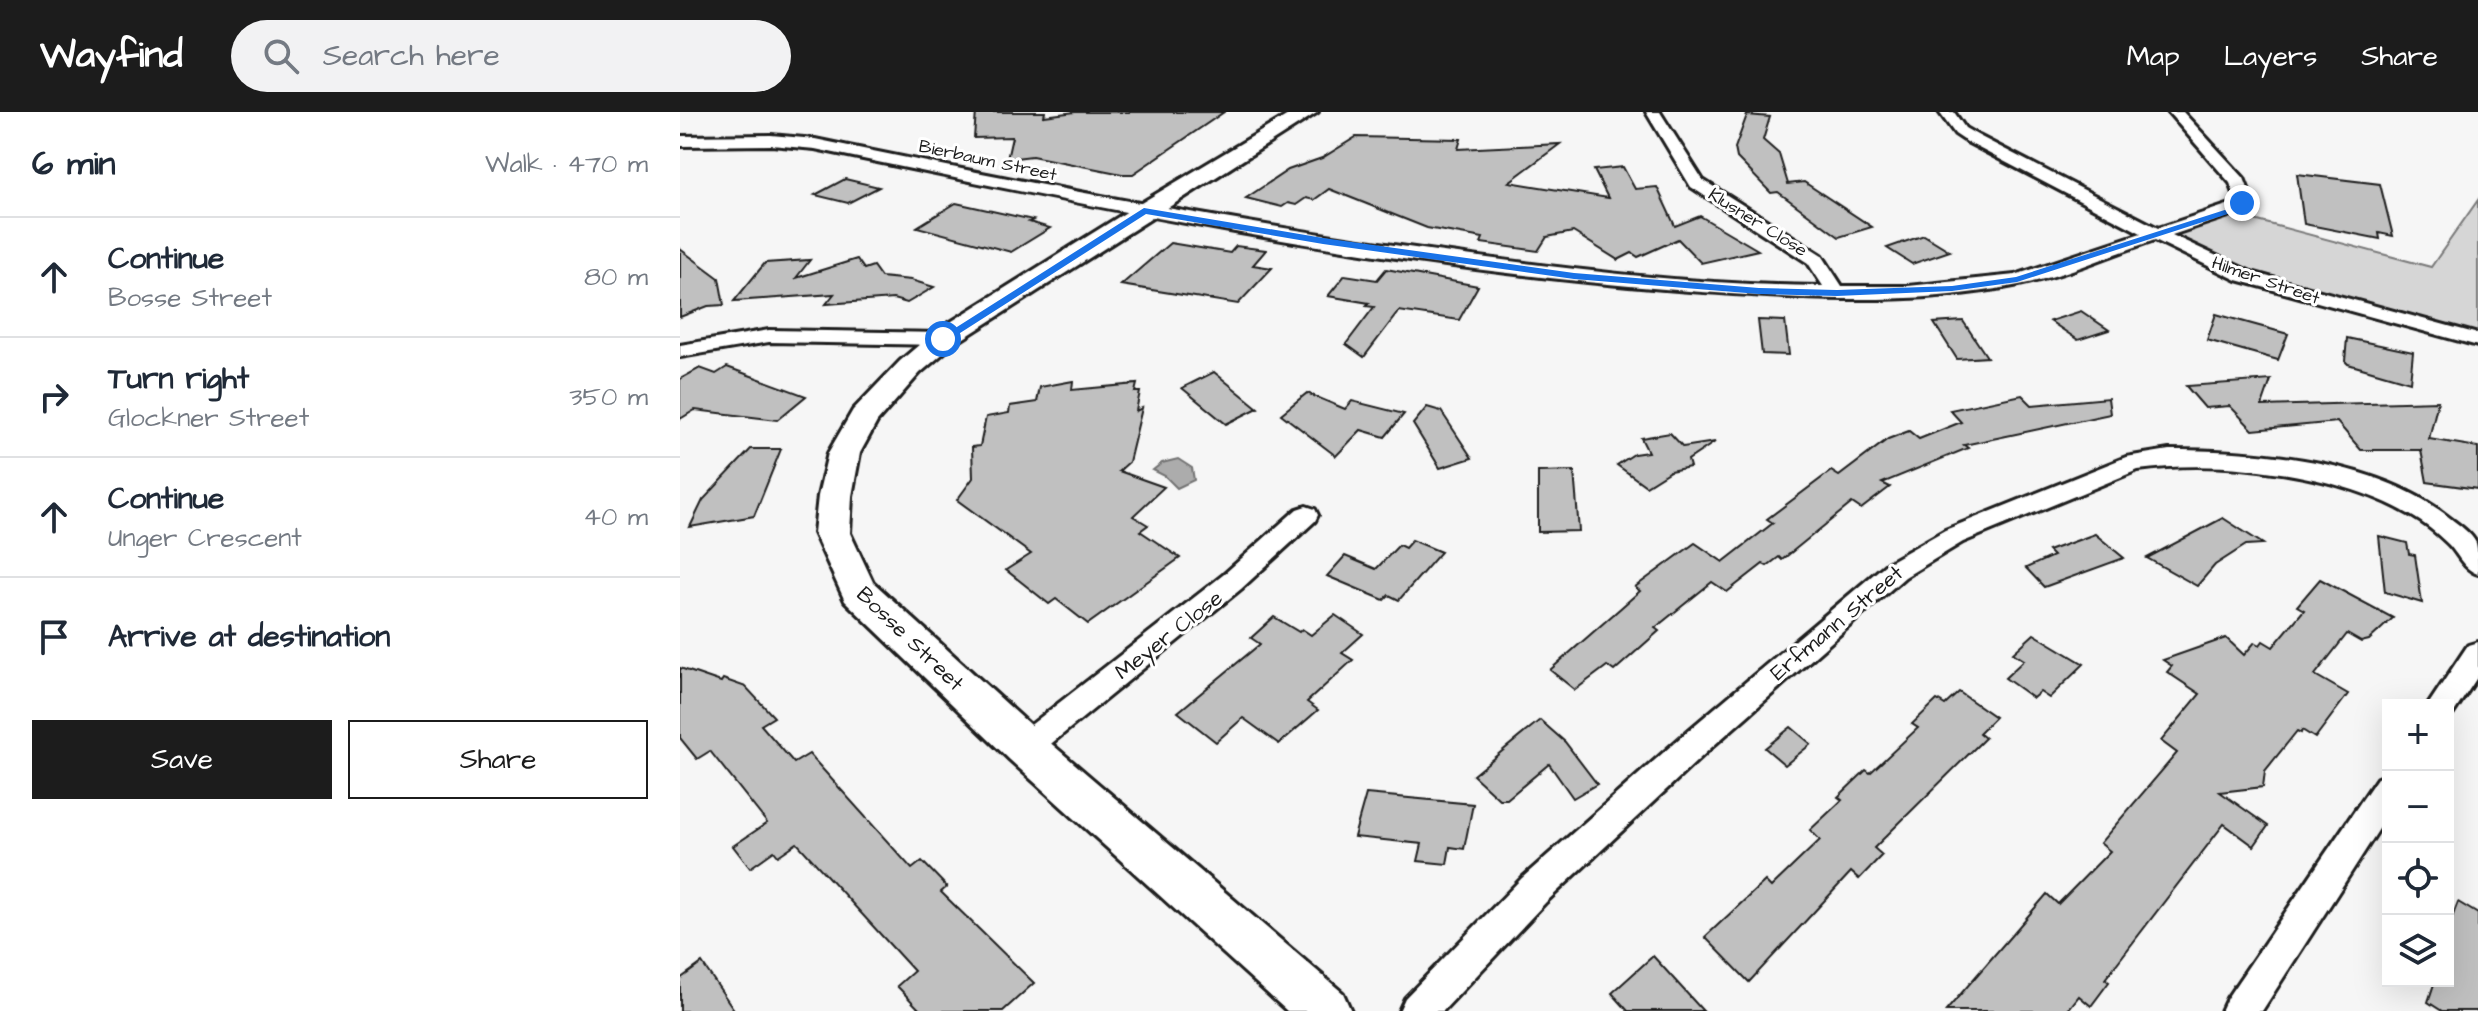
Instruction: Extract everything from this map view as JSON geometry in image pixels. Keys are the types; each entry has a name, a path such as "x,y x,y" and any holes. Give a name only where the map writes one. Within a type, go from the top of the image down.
{"street":[{"name":"Bosse Street","path":"1308,112 1144,211 943,339 910,367 864,417 844,453 835,496 832,533 858,591 1025,747 1325,1011"},
{"name":"Klusner Close","path":"1653,112 1697,183 1808,254 1837,293"},
{"name":"Hilmer Street","path":"1946,112 1960,131 1973,139 2220,265 2268,284 2478,340"},
{"name":"Bierbaum Street","path":"680,141 771,140 815,144 1144,211 1323,241 1574,276 1759,291 1837,293 1952,289 2017,280 2241,206 2243,196 2238,182 2175,112"},
{"path":"680,351 769,336 943,339"},
{"name":"Erfmann Street","path":"1418,1011 1534,890 1701,738 1896,570 1954,536 2134,463 2207,458 2315,471 2360,481 2399,497 2431,516 2459,539 2478,564"},
{"name":"Meyer Close","path":"1025,747 1232,582 1306,515"},
{"path":"2447,699 2478,653"},
{"path":"2240,1011 2382,797"}],"shaded area":[{"path":"2478,200 2478,339 2265,282 2158,235 2228,213 2431,267"},
{"path":"1178,459 1192,468 1194,480 1177,488 1153,470 1162,463"}],"building":[{"path":"976,112 1045,112 1044,116 1075,112 1224,112 1133,174 1122,174 1032,156 1007,159 1012,137 974,138"},
{"path":"1747,115 1770,117 1763,140 1779,154 1788,184 1804,182 1872,227 1839,237 1778,192 1771,193 1737,158 1735,148"},
{"path":"1356,137 1461,139 1458,149 1560,144 1509,182 1608,198 1594,170 1623,167 1635,189 1657,187 1675,226 1700,216 1758,250 1701,263 1678,239 1638,257 1632,253 1618,260 1573,232 1547,237 1538,251 1481,243 1483,238 1427,228 1329,189 1314,200 1306,198 1296,205 1288,203 1282,207 1246,198 1288,170 1322,158"},
{"path":"2297,174 2380,184 2393,236 2379,233 2380,239 2304,224"},
{"path":"845,179 879,187 848,203 815,195"},
{"path":"956,203 1033,220 1029,222 1050,228 1011,252 917,227"},
{"path":"1924,235 1950,251 1912,264 1887,248"},
{"path":"1170,243 1230,253 1236,246 1266,250 1253,265 1272,268 1238,304 1121,285"},
{"path":"680,249 719,278 724,305 708,306 680,317"},
{"path":"857,259 864,269 873,266 881,277 911,280 934,287 907,303 893,299 826,304 834,294 734,301 765,263 810,260 796,278"},
{"path":"1386,269 1478,286 1459,320 1399,311 1364,357 1346,344 1374,307 1366,306 1369,303 1328,296 1345,275 1377,280"},
{"path":"2081,311 2109,330 2078,340 2050,321"},
{"path":"2216,314 2288,334 2278,360 2207,340"},
{"path":"1758,320 1785,321 1789,355 1762,354"},
{"path":"1963,321 1987,357 1957,359 1934,323"},
{"path":"2347,338 2413,352 2410,382 2348,364 2345,361"},
{"path":"727,367 806,396 777,420 695,410 680,419 680,379 700,368 716,374"},
{"path":"1214,372 1258,408 1226,424 1182,388"},
{"path":"2271,380 2262,406 2438,401 2429,439 2478,447 2478,489 2427,482 2421,450 2361,450 2337,422 2253,430 2230,406 2205,408 2186,386"},
{"path":"1073,381 1072,390 1137,384 1135,392 1140,392 1136,411 1142,408 1129,462 1119,471 1164,487 1133,516 1148,525 1140,531 1180,558 1088,624 1056,599 1049,604 1006,570 1031,554 957,500 973,478 972,447 980,446 986,417 1009,413 1010,406 1037,402 1040,387"},
{"path":"1307,393 1345,409 1352,401 1404,414 1385,437 1361,430 1336,456 1281,414"},
{"path":"2022,395 2032,405 2108,398 2110,414 1964,445 1968,448 1882,483 1890,487 1861,509 1852,503 1782,560 1779,557 1767,566 1763,564 1727,592 1712,582 1655,628 1659,631 1614,671 1607,666 1575,690 1550,670 1640,591 1635,587 1695,543 1723,562 1773,523 1767,519 1831,471 1839,476 1888,439 1909,431 1919,439 1961,422 1950,410"},
{"path":"1427,407 1441,411 1472,458 1440,468 1413,424"},
{"path":"1670,433 1683,447 1715,442 1688,460 1690,467 1670,471 1646,486 1617,465 1634,454 1648,452 1641,438"},
{"path":"751,449 781,449 754,516 690,527 703,500"},
{"path":"1574,471 1579,531 1538,532 1538,472"},
{"path":"2223,518 2263,544 2246,545 2215,565 2197,586 2147,558"},
{"path":"2095,534 2124,558 2044,587 2026,568 2053,556 2048,551"},
{"path":"2379,536 2407,543 2409,554 2415,555 2422,603 2385,592"},
{"path":"1412,540 1441,552 1399,600 1389,595 1384,600 1327,576 1345,556 1376,569 1399,545 1405,548"},
{"path":"2320,579 2393,618 2369,640 2361,642 2347,634 2315,675 2348,694 2315,738 2302,730 2301,733 2297,731 2265,771 2263,787 2220,792 2268,826 2254,846 2224,824 2105,979 2109,982 2091,1006 2079,996 2067,1011 1946,1011 2047,894 2058,904 2110,851 2100,843 2177,753 2161,741 2200,694 2167,672 2172,666 2163,660 2226,638 2244,655 2255,642 2260,645 2263,641 2273,647 2304,610 2297,606"},
{"path":"1335,615 1363,634 1342,653 1353,660 1307,702 1318,710 1279,744 1243,718 1216,742 1178,712 1260,644 1251,638 1274,617 1299,632 1302,629 1311,635"},
{"path":"2034,634 2084,664 2049,698 2040,692 2033,698 2005,678 2024,660 2013,653"},
{"path":"680,668 746,687 774,717 761,725 794,763 809,754 912,869 922,861 947,887 941,892 1034,983 1003,1011 921,1011 897,986 914,971 797,843 778,856 774,851 750,868 733,846 767,823 710,751 697,759 680,738"},
{"path":"1959,692 1995,717 1979,733 1985,738 1874,848 1882,855 1859,879 1851,872 1749,982 1705,937 1765,881 1771,887 1820,840 1810,830 1842,800 1838,797 1866,770 1870,773 1918,728 1912,724 1937,700 1945,705"},
{"path":"1540,720 1565,742 1597,784 1573,798 1549,764 1507,799 1499,799 1473,775"},
{"path":"1791,727 1811,744 1785,765 1765,748"},
{"path":"1366,794 1473,804 1464,849 1450,847 1447,864 1418,861 1422,844 1354,837"},
{"path":"2458,902 2478,914 2478,1011 2442,1011 2428,1002 2433,987 2454,987 2454,912"},
{"path":"1653,956 1703,1011 1628,1011 1612,993"},
{"path":"702,963 735,1011 680,1011 680,979"}],"route":[{"path":"943,339 1144,211 1323,241 1574,276 1759,291 1837,293 1952,289 2017,280 2237,208 2242,203"}]}
